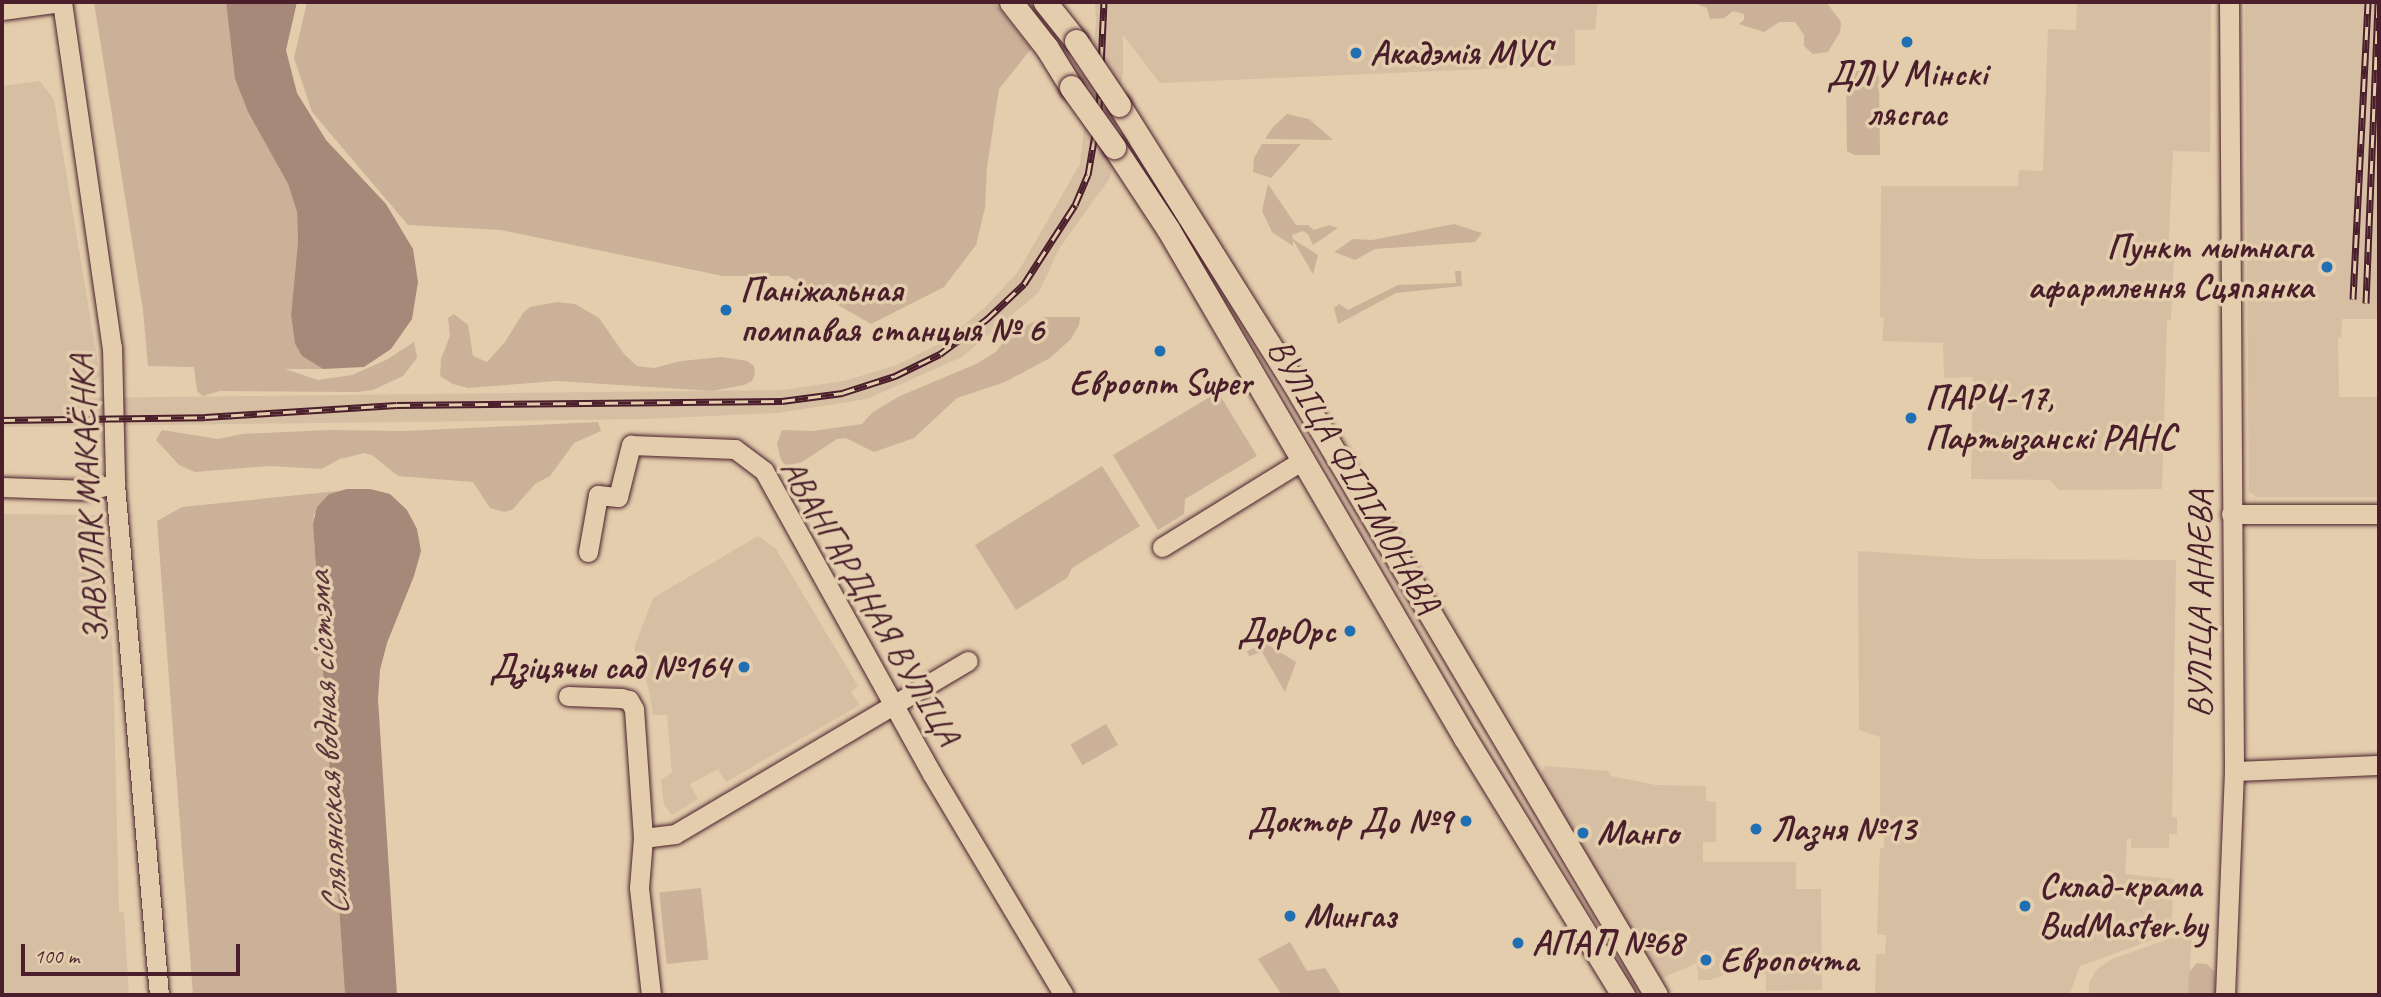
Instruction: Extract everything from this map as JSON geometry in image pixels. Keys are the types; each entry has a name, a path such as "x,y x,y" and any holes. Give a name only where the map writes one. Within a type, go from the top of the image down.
{"main road":[{"name":"ВУЛІЦА ФІЛІМОНАВА","path":"1011,2 1046,48 1070,88 1114,147 1168,229 1270,399 1465,738 1623,995"},
{"name":"ВУЛІЦА ФІЛІМОНАВА","path":"1045,2 1076,41 1119,105 1294,384 1656,995"},
{"path":"1270,399 1294,384"}],"street":[{"path":"2,10 62,2"},
{"name":"ЗАВУЛАК МАКАЁНКА","path":"62,2 113,347 115,484 159,995"},
{"name":"ВУЛІЦА АНАЕВА","path":"2225,995 2234,771 2230,2"},
{"name":"АВАНГАРДНАЯ ВУЛІЦА","path":"588,552 598,495 618,497 631,445 735,449 764,471 893,706 1064,995"},
{"path":"1162,547 1303,460"},
{"path":"2,487 88,490 115,484"},
{"path":"2231,514 2379,514"},
{"path":"643,838 675,834 968,662"},
{"path":"568,696 621,698 629,700 634,709 643,838 639,888 651,995"},
{"path":"2234,771 2379,765"}],"shaded area":[{"path":"94,2 226,2 235,79 248,112 288,184 297,212 298,242 291,315 295,344 302,356 323,369 285,369 318,380 352,375 386,360 414,342 417,358 403,376 373,390 357,392 220,391 203,396 197,391 194,367 148,366 143,310"},
{"path":"226,2 297,2 286,50 297,93 326,140 386,204 413,249 418,282 412,319 391,349 364,367 323,369 302,356 295,344 291,315 298,242 297,212 288,184 248,112 235,79"},
{"path":"307,2 994,2 1031,49 999,89 987,167 985,208 976,245 944,287 871,324 788,276 723,276 501,230 408,225 312,112 294,58"},
{"path":"1021,2 1030,2 1052,31 1117,121 1116,130"},
{"path":"1095,2 1598,2 1595,30 1575,30 1575,65 1160,83 1123,35 1123,72 1110,178 1059,249 1039,292 962,357 867,399 777,413 646,419 2,427 2,86 40,81 54,100 100,376 70,398 782,390 844,381 897,365 945,341 985,307 1018,272 1080,164 1096,24"},
{"path":"1692,2 1826,2 1841,22 1840,32 1828,52 1813,54 1804,46 1804,35 1795,22 1779,22 1764,32 1739,24 1744,20 1744,14 1733,11 1724,18 1710,19 1707,8"},
{"path":"2077,2 2211,2 2210,152 2173,151 2168,255 2174,257 2171,320 2167,321 2162,489 2059,490 2050,480 1971,479 1973,377 1944,378 1943,343 1882,341 1884,317 1880,317 1881,186 2018,186 2019,170 2043,171 2048,29 2076,30"},
{"path":"2245,2 2379,2 2379,319 2342,319 2341,338 2338,338 2339,397 2379,397 2379,497 2257,497 2249,492"},
{"path":"1873,71 1879,76 1880,155 1854,155 1847,151 1846,78 1847,73"},
{"path":"1287,114 1309,119 1333,140 1265,139"},
{"path":"1262,144 1301,144 1271,178 1253,172 1254,158"},
{"path":"1268,184 1296,225 1308,225 1314,230 1329,225 1338,228 1313,245 1308,234 1303,231 1292,235 1293,239 1318,255 1313,274 1293,240 1293,246 1272,232 1262,211"},
{"path":"1454,224 1482,233 1475,242 1375,249 1355,260 1334,252 1353,239 1372,240"},
{"path":"1455,271 1461,271 1462,286 1396,293 1338,324 1334,308 1339,304 1348,310 1398,285 1456,283"},
{"path":"557,302 575,304 599,318 624,354 637,366 654,368 681,361 722,357 747,361 754,366 755,374 752,381 744,385 712,391 557,381 468,388 453,384 440,376 441,359 450,336 448,318 454,314 468,325 473,356 487,362 530,307"},
{"path":"1044,317 1080,317 1079,325 1071,339 1050,358 1005,382 957,398 914,438 874,452 846,438 837,439 802,462 786,466 781,460 777,444 782,430 813,431 862,424 873,412 900,396 976,364 996,352 1009,334"},
{"path":"1218,392 1257,456 1185,499 1184,514 1158,530 1113,455"},
{"path":"598,422 601,431 574,443 550,476 535,484 513,509 505,512 490,508 473,482 398,476 372,455 364,453 340,459 321,469 270,466 195,472 179,465 156,440 162,430 218,439 242,434 329,430 405,431"},
{"path":"1102,466 1140,526 1072,568 1067,578 1016,610 975,545"},
{"path":"347,489 370,489 390,494 407,510 417,529 421,551 414,576 387,643 380,670 378,699 397,995 345,995 313,524 317,507 329,494"},
{"path":"338,491 329,494 314,515 313,524 345,995 193,995 157,521 182,507"},
{"path":"2,514 96,515 102,528 108,571 113,663 119,912 129,913 124,913 129,995 2,995"},
{"name":"Дзіцячы сад №164","path":"758,536 776,549 858,686 851,692 860,705 726,782 718,769 690,784 698,799 672,815 664,805 661,780 672,772 667,715 653,715 648,686 634,648 653,598"},
{"path":"1858,551 1978,559 2176,560 2172,817 2177,818 2177,834 2169,834 2169,848 2131,848 2131,839 2127,839 2125,874 2174,879 2171,933 2080,966 2070,993 1875,995 1876,954 1885,954 1886,935 1877,934 1880,848 1884,848 1885,818 1880,818 1880,737 1859,730"},
{"path":"1265,643 1296,662 1285,692 1262,652 1249,656 1247,651"},
{"path":"1106,724 1118,745 1082,765 1070,744"},
{"path":"1545,766 1608,771 1611,776 1656,785 1706,786 1706,801 1716,802 1716,842 1703,842 1703,862 1796,862 1796,889 1821,889 1822,990 1766,991 1766,974 1755,974 1755,963 1710,980 1698,980 1697,963 1660,979 1543,784 1541,773"},
{"path":"701,888 709,960 667,964 659,892"},
{"path":"2177,936 2192,936 2188,995 2089,995 2089,983 2097,969 2112,959"},
{"path":"1290,942 1307,971 1325,968 1342,995 1282,995 1258,959"},
{"path":"2197,963 2207,964 2215,972 2215,995 2188,995 2189,972"}],"railway":[{"path":"2,420 205,417 397,405 782,401 842,393 895,376 940,354 987,319 1024,284 1075,205 1088,175 1099,111 1104,2"},
{"path":"2353,299 2368,2"},
{"path":"2366,303 2378,2"}],"place":[{"name":"ДЛУ Мінскі лясгас","path":"1907,42"},
{"name":"Акадэмія МУС","path":"1356,53"},
{"name":"Пункт мытнага афармлення Сцяпянка","path":"2327,267"},
{"name":"Паніжальная помпавая станцыя № 6","path":"726,310"},
{"name":"Евроопт Super","path":"1160,351"},
{"name":"ПАРЧ-17, Партызанскі РАНС","path":"1911,418"},
{"name":"ДорОрс","path":"1350,631"},
{"name":"Дзіцячы сад №164","path":"744,667"},
{"name":"Доктор До №9","path":"1466,821"},
{"name":"Лазня №13","path":"1756,829"},
{"name":"Манго","path":"1583,833"},
{"name":"Склад-крама BudMaster.by","path":"2025,906"},
{"name":"Мингаз","path":"1290,916"},
{"name":"АПАП №68","path":"1518,943"},
{"name":"Европочта","path":"1706,960"}],"water label":[{"name":"Сляпянская водная сістэма","path":"327,744"}]}
